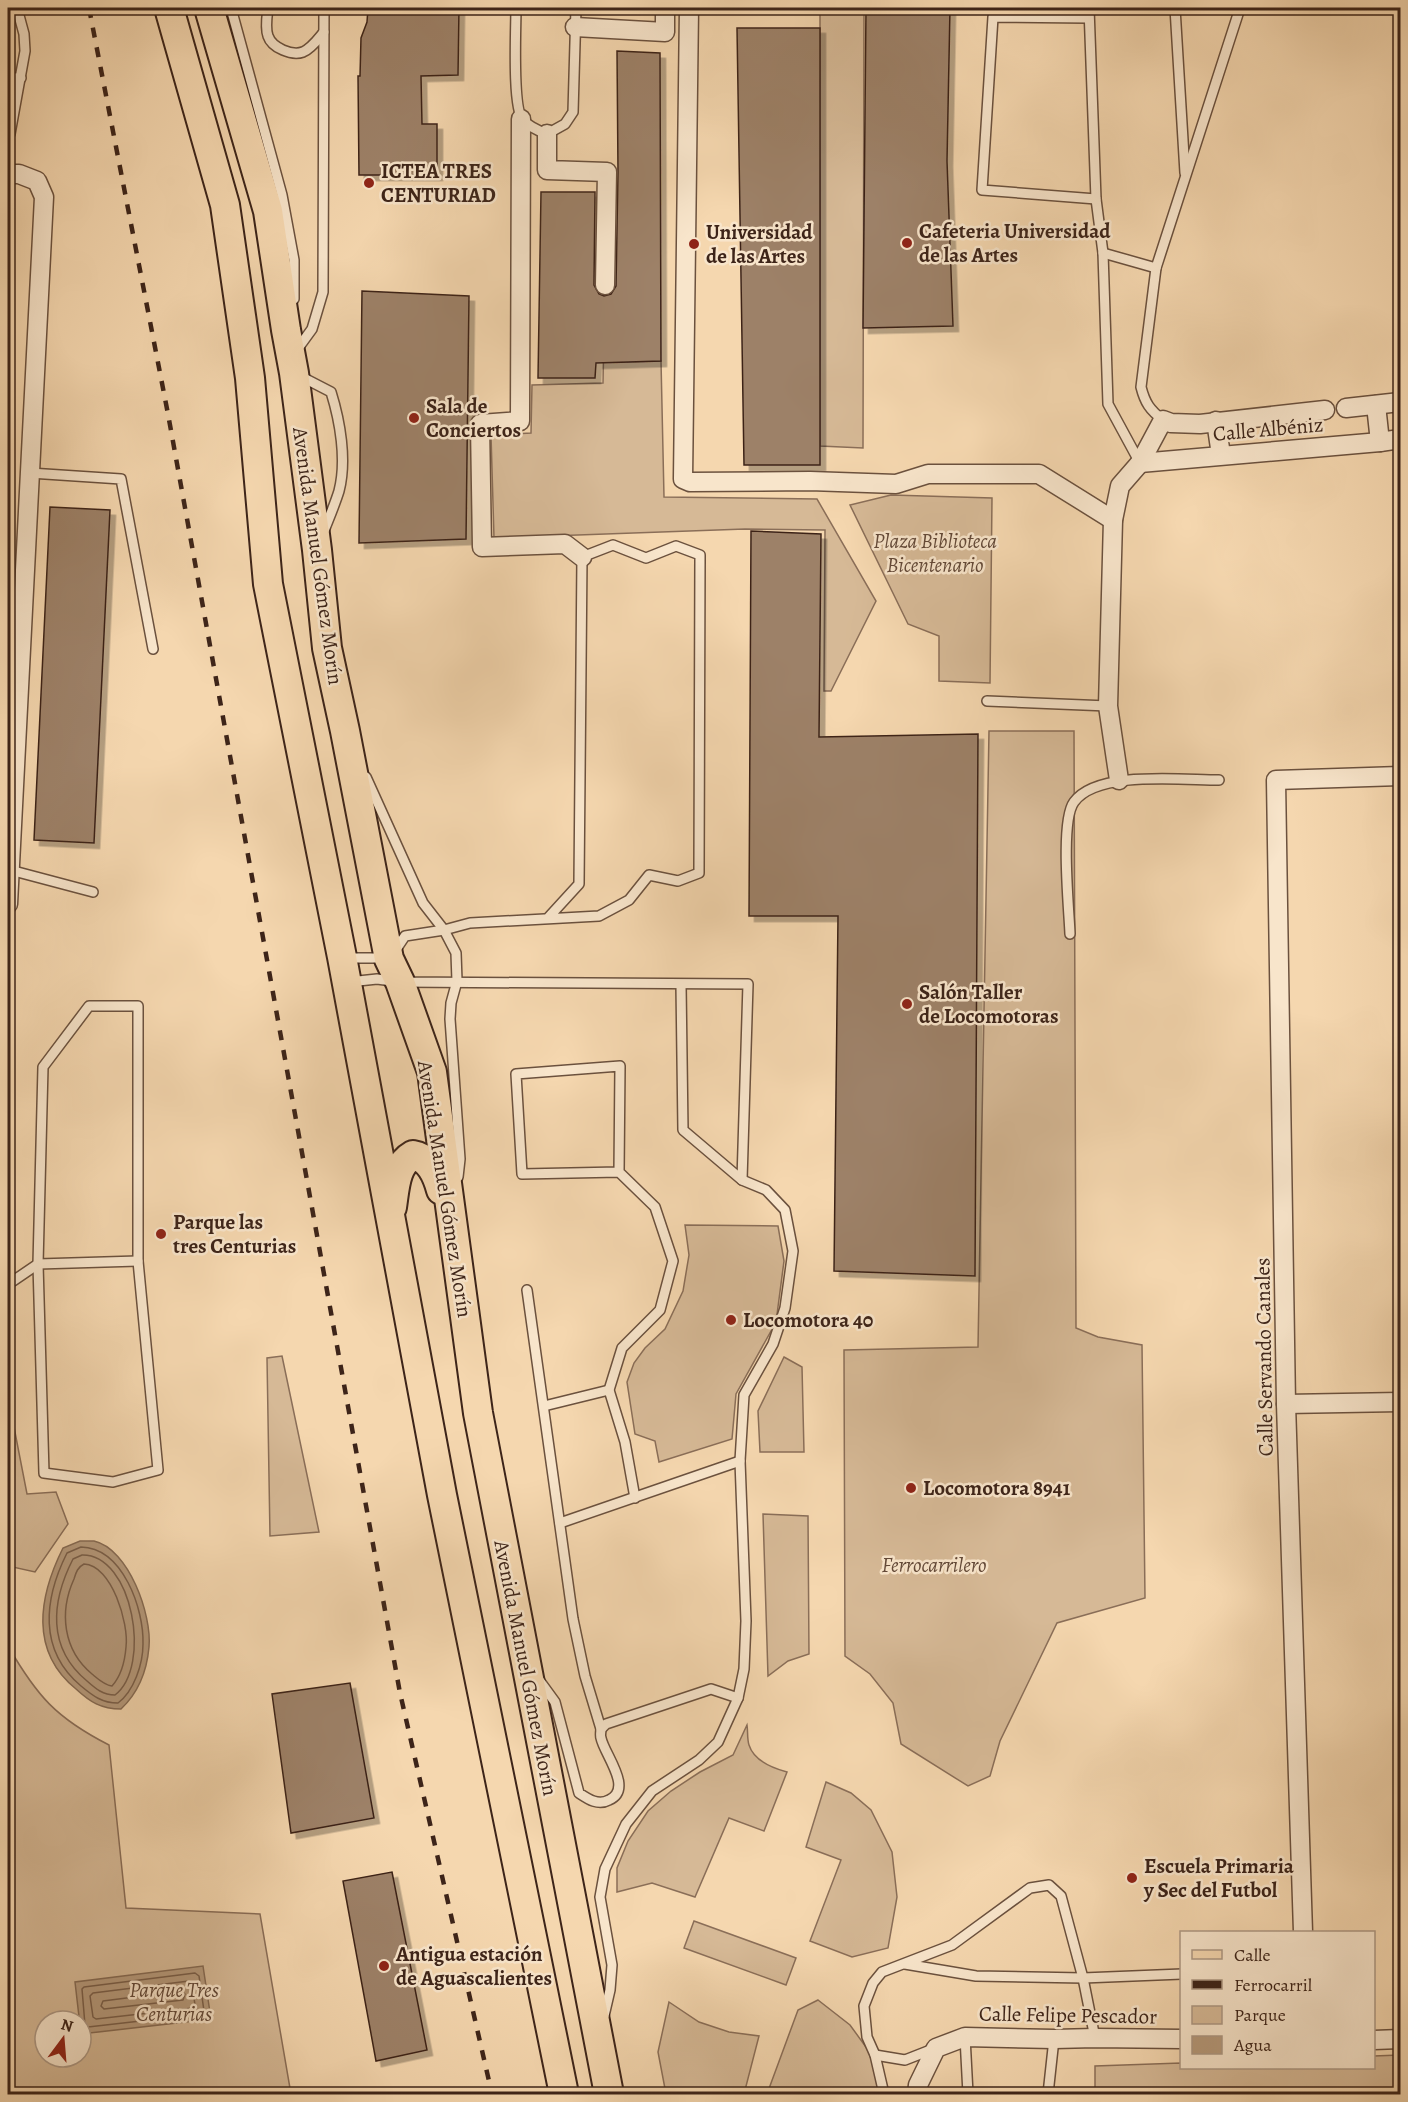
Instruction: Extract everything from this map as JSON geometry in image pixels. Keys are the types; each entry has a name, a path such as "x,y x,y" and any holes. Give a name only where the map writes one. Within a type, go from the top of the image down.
{"main road":[{"path":"169,8 225,206 249,378 268,584 344,970 445,1506 564,2094"},
{"name":"Avenida Manuel Gómez Morín","path":"209,8 268,211 293,366 317,550 327,648 395,970 432,1072 478,1413 609,2094"},
{"path":"390,1221 397,1178 402,1165 413,1155 421,1156 429,1162 440,1186 454,1236"}],"street":[{"path":"575,27 665,32 665,8"},
{"path":"689,8 683,478 690,482 810,481 896,484 928,474 1039,474 1113,520"},
{"path":"521,119 520,421 480,424 482,547 565,544 582,557"},
{"path":"547,134 547,170 607,172 605,285"},
{"path":"8,174 19,174 37,181 44,198 8,904"},
{"name":"Calle Albéniz","path":"1346,408 1401,402"},
{"path":"1376,405 1380,442"},
{"name":"Calle Albéniz","path":"1163,420 1186,424 1325,410"},
{"path":"1119,780 1108,706 1113,520 1120,486 1140,463 1163,420"},
{"path":"1216,421 1221,455"},
{"name":"Calle Albéniz","path":"1140,463 1401,439"},
{"name":"Calle Servando Canales","path":"1303,1931 1286,1404 1276,780 1401,776"},
{"path":"1286,1404 1401,1402"},
{"name":"Calle Felipe Pescador","path":"936,2048 965,2037 1180,2039"},
{"path":"1375,2040 1401,2039"},
{"path":"916,2094 936,2048"}],"lane":[{"path":"10,134 25,51 24,34 17,8"},
{"path":"231,8 282,195 294,260 294,304 286,330"},
{"path":"268,8 267,35 273,45 286,51 302,52 314,44 324,32"},
{"path":"317,550 339,492 340,422 331,392 293,366 312,329 323,292 324,8"},
{"path":"516,8 516,98 521,119 532,128 547,134 565,124 573,112 576,8"},
{"path":"1089,8 1096,199 1103,253 1108,404 1140,463"},
{"path":"1174,8 1185,178"},
{"path":"1163,420 1144,402 1141,387 1156,268 1240,8"},
{"path":"1088,18 993,17 982,190 1096,199"},
{"path":"8,78 21,78"},
{"path":"1103,253 1156,268"},
{"path":"30,474 121,480 153,649"},
{"path":"344,970 377,979 395,970 405,936 470,923 547,919 599,916 628,900 649,875 678,881 699,873 700,555 676,546 646,558 613,545 582,557 579,884 547,919"},
{"path":"987,700 1108,706"},
{"path":"345,731 423,903 444,930 456,953 457,981 451,1003 450,1018 460,1159 454,1236"},
{"path":"1070,934 1066,828 1072,803 1088,790 1119,780 1219,780"},
{"path":"10,870 93,892"},
{"path":"344,970 395,970 457,981 748,984 742,1180"},
{"path":"598,2038 610,1990 612,1965 600,1897 606,1869 626,1824 652,1791 699,1760 718,1742 738,1698 744,1669 746,1621 740,1461 744,1395 773,1344 785,1308 793,1251 785,1210 766,1190 742,1180 683,1130 681,985"},
{"path":"89,1006 138,1006 138,1261 158,1470 113,1482 44,1473 38,1264 43,1067 89,1006"},
{"path":"619,1172 522,1174 516,1074 620,1066 619,1172 654,1207 673,1261 660,1310 622,1348 609,1390 625,1442 635,1498"},
{"path":"8,1282 38,1264 138,1261"},
{"path":"525,1662 555,1702 579,1793 599,1803 611,1800 618,1793 620,1784 600,1737 601,1728 585,1676 573,1619 527,1290"},
{"path":"544,1406 609,1390"},
{"path":"560,1523 740,1461"},
{"path":"601,1728 606,1724 711,1689 738,1698"},
{"path":"884,2094 875,2055 867,2037 864,2006 873,1983 882,1972 952,1945 1030,1888 1049,1885 1062,1896 1083,1978 1095,2038"},
{"path":"903,1963 976,1976 1083,1978 1180,1974"},
{"path":"965,2037 968,2094"},
{"path":"1048,2094 1054,2039"},
{"path":"875,2055 905,2060 936,2048"}],"green space":[{"path":"820,8 864,8 863,448 820,446"},
{"path":"605,285 619,287 619,362 661,361 664,497 817,499 876,601 831,691 824,691 825,530 745,529 494,538 491,435 531,433 532,385 603,383"},
{"name":"Plaza Biblioteca Bicentenario","path":"891,495 992,498 990,683 939,681 939,636 908,624 850,505"},
{"name":"Ferrocarrilero","path":"989,731 1074,731 1076,1328 1098,1337 1142,1345 1145,1598 1057,1623 1000,1741 990,1776 968,1786 901,1744 893,1703 870,1674 845,1656 844,1350 978,1347"},
{"path":"685,1225 778,1226 784,1261 776,1322 736,1394 732,1439 659,1462 655,1441 635,1434 627,1382 634,1363 645,1348 665,1329 683,1291 689,1255"},
{"path":"282,1356 319,1532 270,1536 267,1358"},
{"path":"784,1357 802,1367 804,1452 760,1452 758,1411"},
{"path":"13,1422 27,1494 56,1492 68,1524 35,1572 8,1566 8,1505"},
{"path":"763,1514 808,1516 809,1654 788,1661 768,1676"},
{"name":"Parque Tres Centurias","path":"8,1646 29,1679 61,1715 109,1745 126,1908 260,1914 291,2094 8,2094"},
{"path":"747,1725 751,1751 759,1760 787,1772 764,1831 729,1818 695,1897 652,1883 617,1892 617,1868 628,1841 648,1811 671,1791 700,1772 733,1755"},
{"path":"826,1782 851,1793 871,1810 892,1852 897,1897 888,1948 852,1957 810,1941 841,1860 806,1847"},
{"path":"694,1921 796,1958 786,1985 684,1948"},
{"path":"818,2000 850,2025 879,2065 883,2094 767,2094 798,2010"},
{"path":"669,2002 699,2022 729,2032 759,2036 744,2094 666,2094 658,2052"},
{"path":"1400,2055 1400,2094 1095,2094 1095,2066 1180,2063 1180,2069 1375,2069 1375,2056"}],"water":[{"path":"80,1541 94,1541 107,1547 118,1556 136,1585 147,1618 149,1647 146,1664 141,1681 121,1709 96,1704 76,1689 61,1674 51,1658 45,1640 43,1622 48,1585 63,1548"},
{"path":"203,1966 211,2019 93,2033 93,2009 78,2009 75,1982"}],"building":[{"path":"368,8 459,8 458,75 421,76 422,124 437,124 437,175 359,175 358,76 360,76 361,38 367,22"},
{"path":"866,8 950,8 947,161 953,326 863,328"},
{"path":"737,28 820,28 820,465 744,465"},
{"path":"617,51 660,53 661,361 596,363 595,378 538,378 541,192 595,192 594,285 599,294 604,296 611,294 616,286"},
{"name":"Sala de Conciertos","path":"362,291 469,296 466,539 359,543"},
{"path":"50,507 110,510 94,843 34,840"},
{"name":"Salón Taller de Locomotoras","path":"751,531 821,534 819,737 978,734 975,1276 834,1271 838,916 749,916"},
{"path":"350,1683 374,1818 291,1833 272,1694"},
{"name":"Antigua estación de Aguascalientes","path":"392,1872 427,2050 376,2061 343,1881"}],"railway":[{"path":"89,8 168,414 400,1693 492,2094"}],"place":[{"name":"ICTEA TRES CENTURIAD","path":"369,183"},
{"name":"Cafeteria Universidad de las Artes","path":"907,243"},
{"name":"Universidad de las Artes","path":"694,244"},
{"name":"Sala de Conciertos","path":"414,418"},
{"name":"Salón Taller de Locomotoras","path":"907,1004"},
{"name":"Parque las tres Centurias","path":"161,1234"},
{"name":"Locomotora 40","path":"731,1320"},
{"name":"Locomotora 8941","path":"911,1488"},
{"name":"Escuela Primaria y Sec del Futbol","path":"1132,1878"},
{"name":"Antigua estación de Aguascalientes","path":"384,1966"}]}
